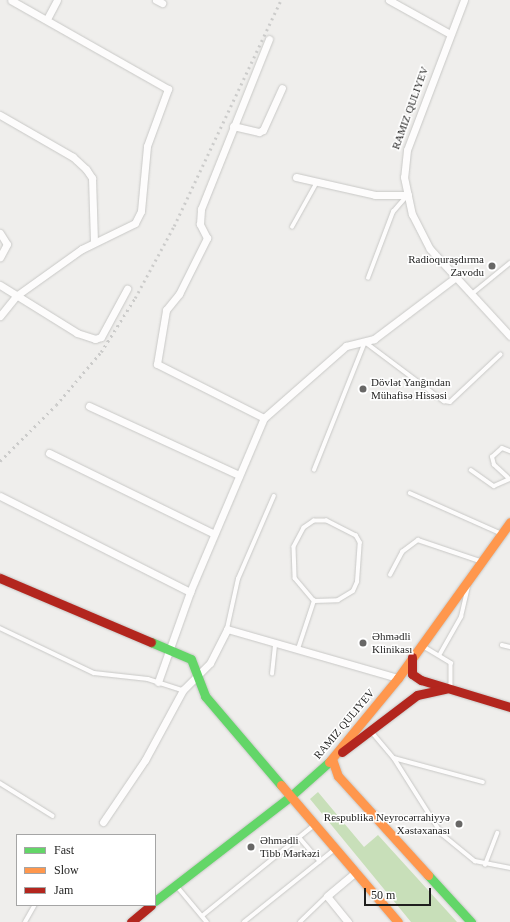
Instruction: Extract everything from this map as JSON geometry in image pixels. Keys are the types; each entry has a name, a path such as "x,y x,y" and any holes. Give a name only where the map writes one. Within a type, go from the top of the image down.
{"main road":[{"name":"RAMIZ QULIYEV","path":"156,900 292,795 332,759 398,678 420,645 510,522"},
{"path":"0,578 171,649 191,659 196,676 205,696 292,795 398,922"},
{"path":"413,656 411,669 415,677 448,690"},
{"path":"398,678 510,707"},
{"path":"448,690 417,695 372,732 332,759 338,776 471,922"},
{"path":"131,922 150,906"}],"street":[{"path":"0,316 16,296 94,242 125,231 142,211 147,146 167,98 165,84 10,0"},
{"path":"47,19 57,0"},
{"path":"389,0 450,34"},
{"name":"RAMIZ QULIYEV","path":"464,0 407,150 404,177 420,233 456,277 510,336"},
{"path":"264,418 157,364 166,310 179,294 207,238 200,224 201,209 232,126 269,39"},
{"path":"232,126 263,130 282,88"},
{"path":"0,115 73,157 86,169 92,178 94,242"},
{"path":"296,177 375,195 408,195"},
{"path":"0,233 7,244 0,257"},
{"path":"158,682 190,592 264,418 346,346 374,339 456,277"},
{"path":"0,285 78,333 95,339 101,337 127,289"},
{"path":"89,406 239,475"},
{"path":"49,453 214,534"},
{"path":"0,496 190,592"},
{"path":"103,822 145,760 183,690 210,663 227,629 398,678"},
{"path":"348,922 327,896 356,872"}],"lane":[{"path":"292,227 317,182"},
{"path":"368,278 393,212 408,195"},
{"path":"472,294 510,263"},
{"path":"314,470 364,342 444,401 450,402 500,355"},
{"path":"472,470 494,486 509,478 494,465 492,457 502,448 510,451"},
{"path":"410,493 501,533"},
{"path":"227,629 238,579 274,496"},
{"path":"314,521 327,521 356,536 360,543 357,582 353,591 338,600 314,601 295,578 294,547 304,528 314,521"},
{"path":"390,575 402,552 418,540 481,562"},
{"path":"440,654 461,617 470,577"},
{"path":"298,649 314,601"},
{"path":"0,628 94,673 158,682 183,690"},
{"path":"272,674 275,644"},
{"path":"420,645 440,654 451,663 448,690"},
{"path":"502,645 510,647"},
{"path":"372,732 394,758 434,824 469,856 484,865 510,868"},
{"path":"394,758 483,782"},
{"path":"0,783 53,816"},
{"path":"202,916 316,824"},
{"path":"484,865 497,833"},
{"path":"299,837 320,862"},
{"path":"244,922 336,849"},
{"path":"175,884 207,922"},
{"path":"300,922 327,896"},
{"path":"25,922 34,906"}],"green space":[{"path":"318,792 364,847 378,835 457,922 411,922 310,799"}],"railway":[{"path":"0,461 56,405 101,352 135,298 174,226 281,0"}],"traffic: fast":[{"path":"151,642 191,659 205,696 281,785"},
{"path":"156,900 292,795 329,762"},
{"path":"428,875 471,922"}],"traffic: slow":[{"path":"329,762 398,678 510,522"},
{"path":"332,759 338,776 428,875"},
{"path":"281,785 398,922"}],"traffic: jam":[{"path":"0,578 151,642"},
{"path":"412,657 412,674 421,680 510,707"},
{"path":"342,752 417,695 445,689"},
{"path":"131,922 150,906"}],"place":[{"name":"Radioquraşdırma Zavodu","path":"492,266"},
{"name":"Dövlət Yanğından Mühafisə Hissəsi","path":"363,389"},
{"name":"Əhmədli Klinikası","path":"363,643"},
{"name":"Respublika Neyrocərrahiyyə Xəstəxanası","path":"459,824"},
{"name":"Əhmədli Tibb Mərkəzi","path":"251,847"}]}
